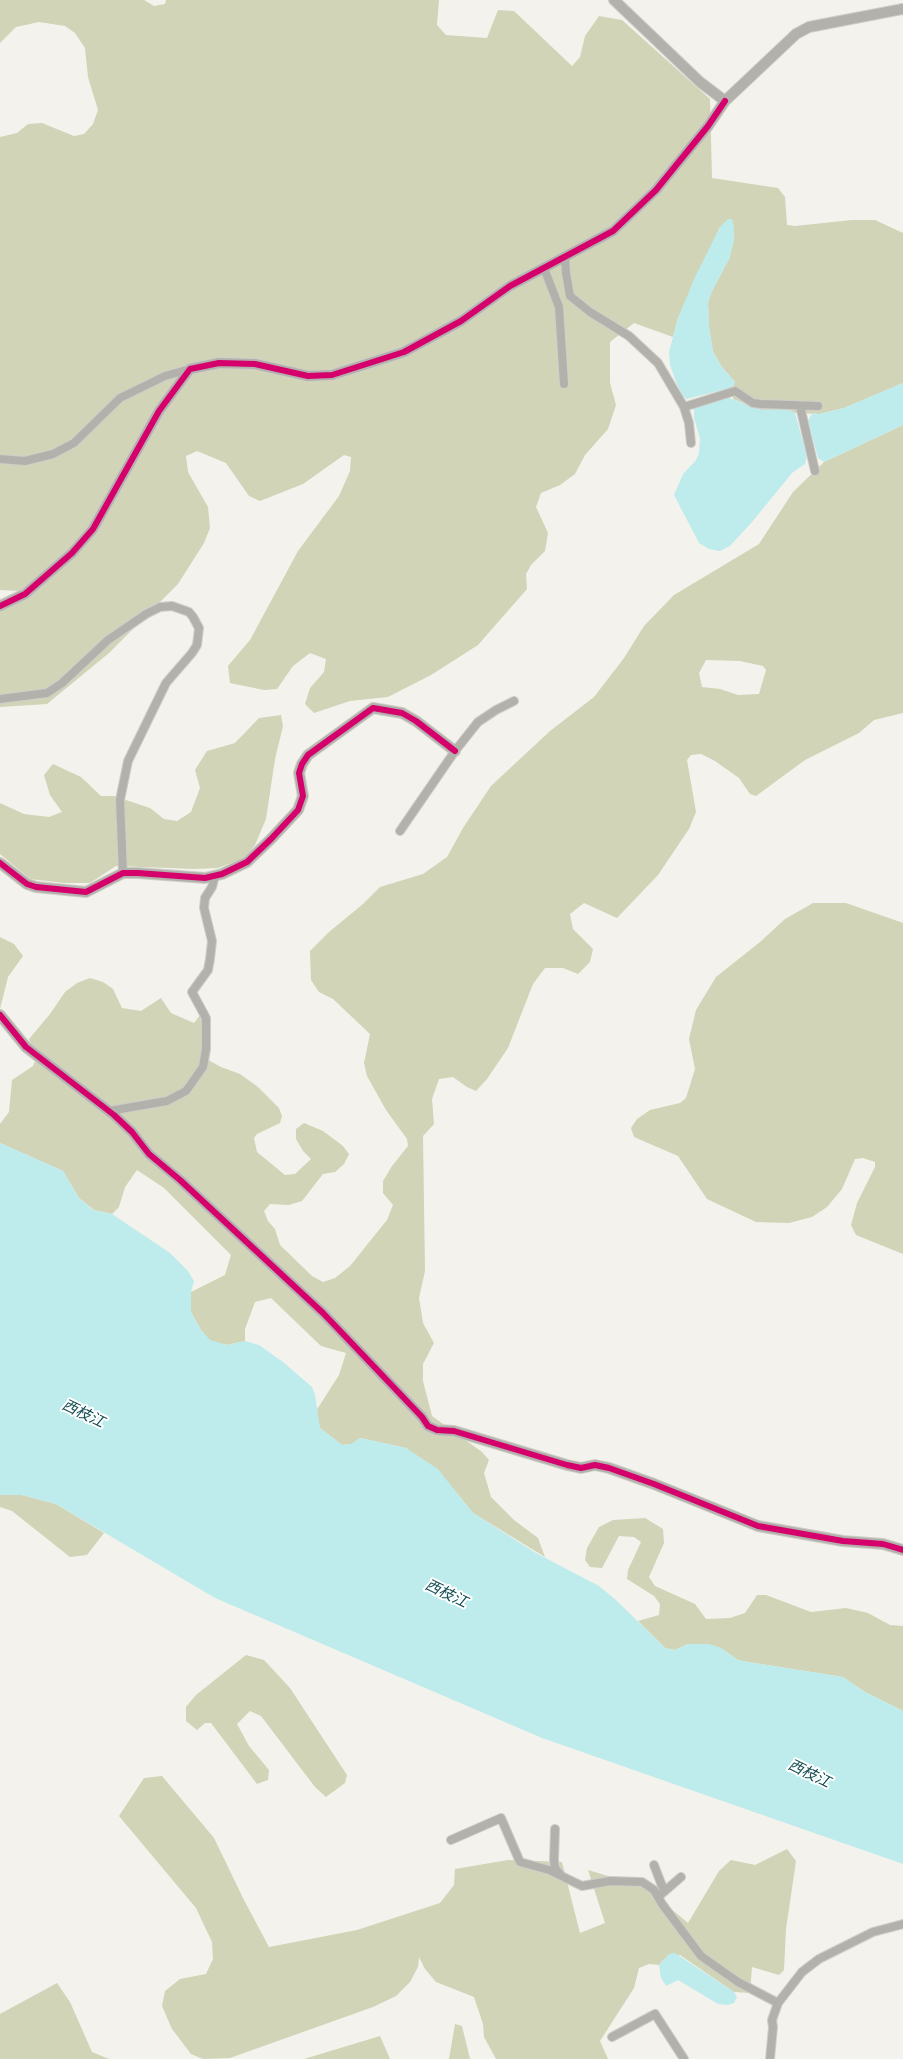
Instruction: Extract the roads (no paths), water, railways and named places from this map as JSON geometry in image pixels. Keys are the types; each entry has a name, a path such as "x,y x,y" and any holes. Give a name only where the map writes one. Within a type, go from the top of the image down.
{"street":[{"path":"614,0 700,82 725,101"},
{"path":"0,459 25,461 52,454 74,442 120,398 165,376 190,368 219,363 255,364 308,376 332,375 404,352 461,321 510,286 613,231 656,190 708,126 725,101 796,34 808,28 903,9"},
{"path":"565,256 570,296 642,346 658,363 684,406 689,423 691,443"},
{"path":"544,268 559,306 564,384"},
{"path":"0,606 25,594 72,553 93,529 159,411 190,368"},
{"path":"684,406 735,391 753,403 818,406"},
{"path":"800,406 815,471"},
{"path":"0,699 47,693 62,683 108,640 146,614 160,607 172,606 193,616 199,628 197,645 166,683 128,761 120,800 124,873"},
{"path":"400,831 455,751 478,722 514,701"},
{"path":"0,863 27,884 36,887 86,892 124,873 205,878 215,876 246,862 298,810 302,796 299,773 308,755 373,708 409,717 455,751"},
{"path":"109,1111 168,1101 186,1091 202,1067 206,1049 206,1018 192,992 208,970 212,941 204,908 205,898 212,887 215,876"},
{"path":"0,1015 26,1047 109,1111 132,1132 149,1154 180,1180 323,1312 422,1417 428,1426 437,1430 454,1431 567,1465 581,1468 596,1465 609,1468 758,1526 843,1542 884,1544 903,1550"},
{"path":"451,1840 501,1818 520,1862 560,1874"},
{"path":"556,1829 555,1868 574,1884 582,1886 610,1880 642,1882 661,1894"},
{"path":"654,1865 661,1894 689,1942 701,1956 738,1982 778,2003"},
{"path":"661,1894 681,1876"},
{"path":"770,2059 772,2020 778,2003 802,1972 819,1959 873,1932 903,1924"},
{"path":"612,2037 655,2014 684,2059"}],"water":[{"path":"728,219 732,219 734,241 730,257 711,293 708,303 709,327 713,352 722,367 735,382 733,387 687,399 682,396 676,382 670,365 669,352 678,318 695,277 720,227"},
{"path":"903,383 903,425 824,462 818,458 808,420 813,413 819,414 844,408"},
{"path":"727,397 761,410 787,409 795,413 807,456 805,464 792,473 752,522 730,546 720,551 709,549 699,543 674,495 683,474 696,460 699,453 700,438 694,418 694,408"},
{"name":"西枝江","path":"0,1143 63,1171 79,1198 93,1210 112,1214 170,1253 188,1271 194,1281 191,1292 191,1312 201,1330 210,1340 227,1345 245,1341 259,1345 283,1362 312,1387 320,1428 342,1445 352,1444 360,1438 406,1448 438,1469 473,1513 536,1553 599,1586 665,1648 675,1650 688,1644 709,1644 721,1648 738,1660 843,1677 865,1692 903,1711 903,1864 542,1738 215,1598 56,1504 22,1495 0,1495"},
{"path":"675,1953 734,1992 737,1997 734,2003 728,2005 718,2004 678,1980 666,1986 661,1978 659,1965 669,1954"}]}
